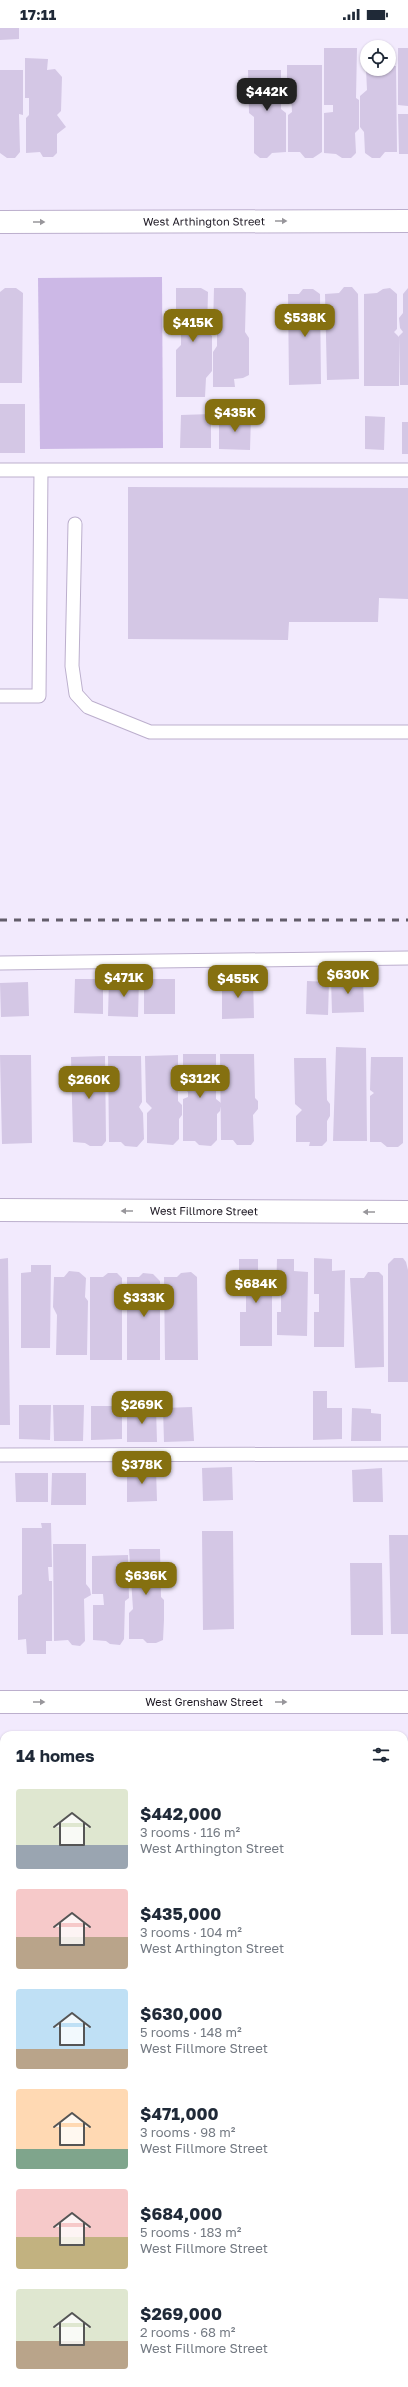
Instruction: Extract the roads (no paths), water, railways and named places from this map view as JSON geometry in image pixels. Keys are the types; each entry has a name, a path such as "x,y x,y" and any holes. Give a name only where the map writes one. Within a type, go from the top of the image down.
{"street":[{"name":"West Arthington Street","path":"0,222 408,221"},
{"name":"West Fillmore Street","path":"0,1210 408,1212"},
{"name":"West Grenshaw Street","path":"0,1702 408,1702"}],"lane":[{"path":"0,470 408,470"},
{"path":"0,696 39,696 40,470"},
{"path":"75,524 72,666 76,694 88,707 150,732 408,732"},
{"path":"0,963 408,958"},
{"path":"0,1455 408,1454"}],"railway":[{"path":"0,920 408,920"}]}
